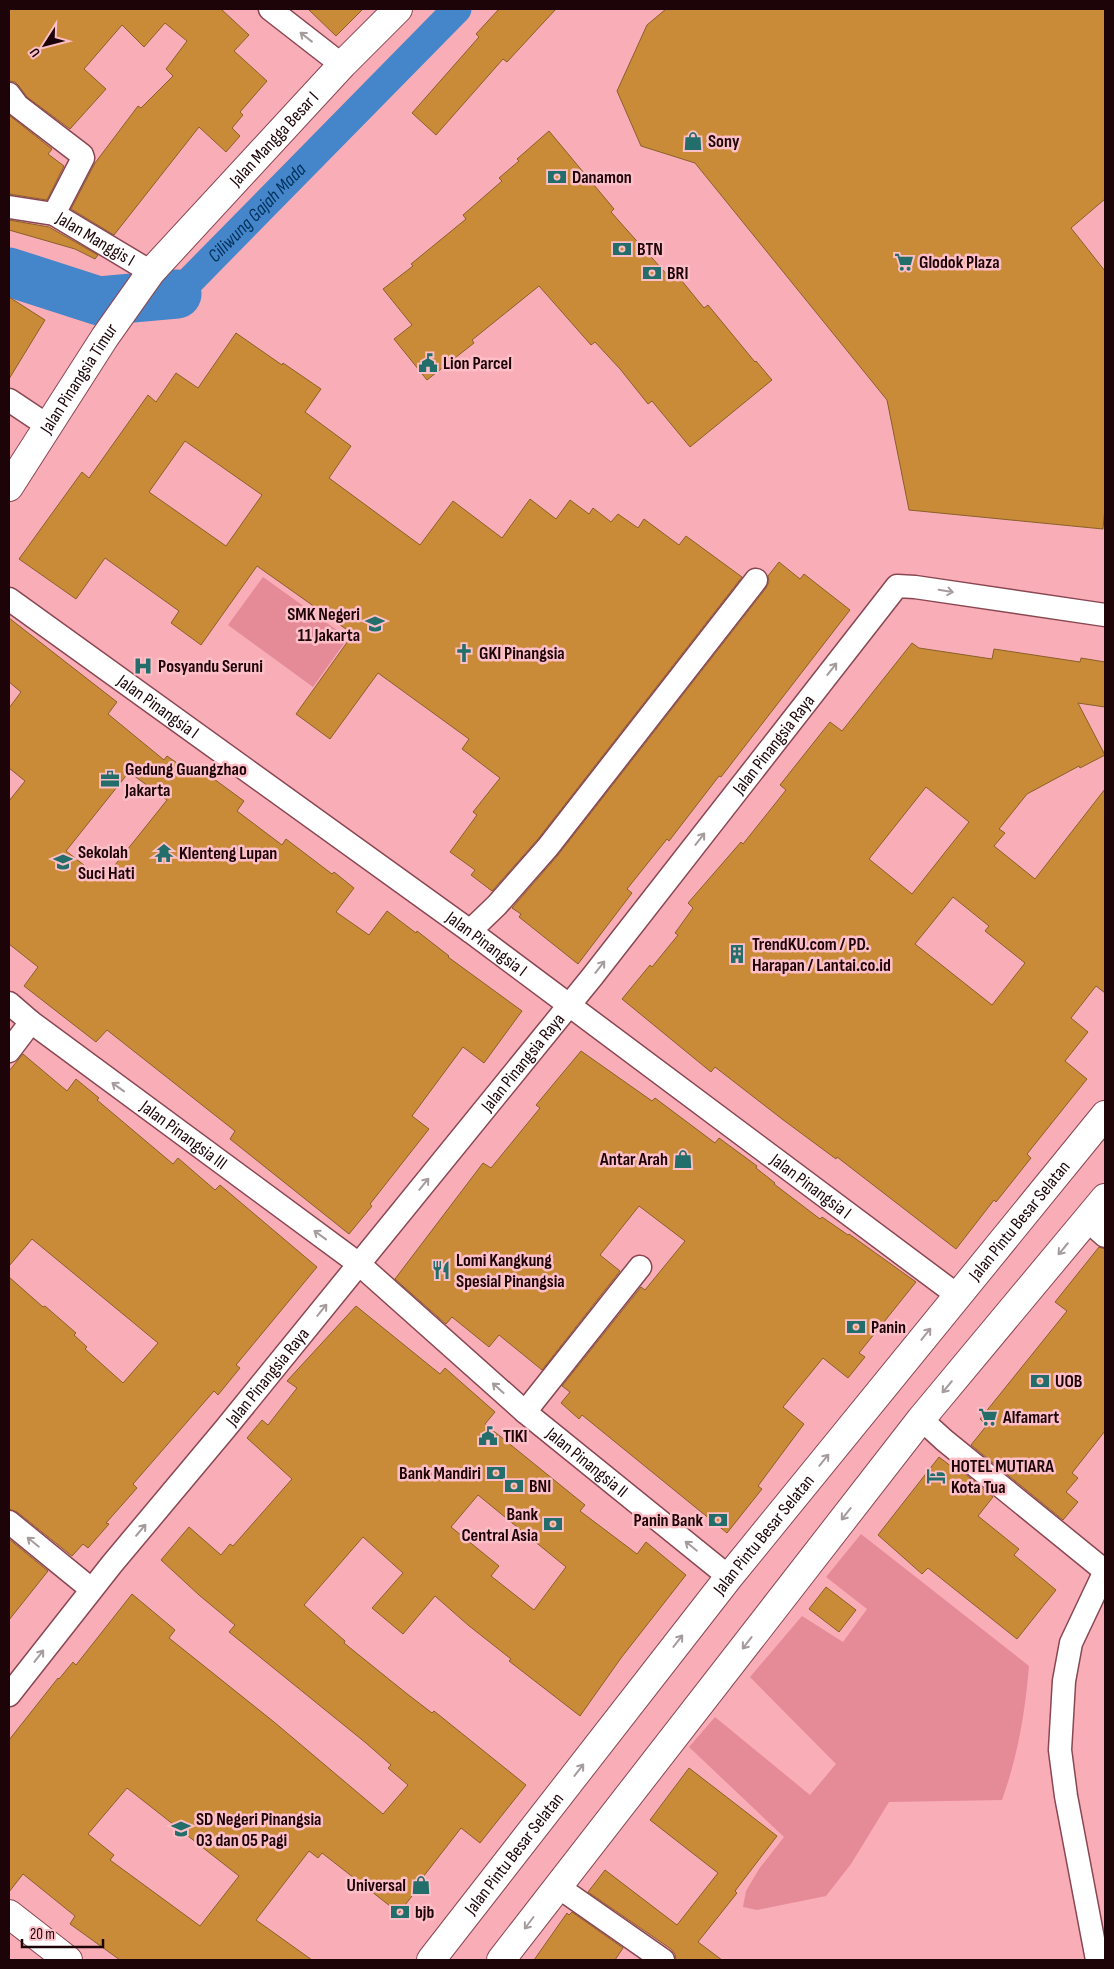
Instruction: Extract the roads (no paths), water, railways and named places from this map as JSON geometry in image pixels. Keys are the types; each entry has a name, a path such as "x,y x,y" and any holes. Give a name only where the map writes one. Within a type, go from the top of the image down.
{"main road":[{"name":"Jalan Mangga Besar I","path":"143,282 342,65 398,9"},
{"name":"Jalan Pinangsia Timur","path":"9,487 105,337 143,282"},
{"name":"Jalan Pintu Besar Selatan","path":"431,1960 729,1577 1105,1115"},
{"path":"501,1960 921,1419 1096,1228 1105,1198"},
{"path":"9,1914 68,1960"}],"street":[{"path":"270,9 342,65"},
{"path":"9,94 18,106 82,155 83,158 54,214"},
{"name":"Jalan Manggis I","path":"9,207 54,214 143,282"},
{"path":"9,400 48,426"},
{"path":"470,932 497,905 548,847 756,580"},
{"name":"Jalan Pinangsia Raya","path":"9,1695 91,1589 225,1430 569,1005 897,586 1105,615"},
{"name":"Jalan Pinangsia I","path":"9,599 470,932 957,1295"},
{"name":"Jalan Pinangsia III","path":"9,1003 31,1022 359,1264"},
{"path":"9,1051 31,1022"},
{"name":"Jalan Pinangsia II","path":"359,1264 525,1412 729,1577"},
{"path":"525,1412 640,1267"},
{"path":"921,1419 944,1440 1105,1571 1071,1643 1064,1681 1060,1750 1066,1796 1097,1960"},
{"path":"9,1522 91,1589"},
{"path":"557,1886 663,1960"}],"water":[{"path":"9,256 82,284 65,312 9,294"}],"waterway":[{"name":"Ciliwung Gajah Mada","path":"177,294 457,9"},
{"name":"Ciliwung Gajah Mada","path":"9,272 99,301 177,294"}],"place":[{"name":"Sony","path":"693,141"},
{"name":"Danamon","path":"557,177"},
{"name":"BTN","path":"622,249"},
{"name":"Glodok Plaza","path":"904,262"},
{"name":"BRI","path":"652,273"},
{"name":"Lion Parcel","path":"428,363"},
{"name":"SMK Negeri 11 Jakarta","path":"375,624"},
{"name":"GKI Pinangsia","path":"464,653"},
{"name":"Posyandu Seruni","path":"143,666"},
{"name":"Gedung Guangzhao Jakarta","path":"110,779"},
{"name":"Klenteng Lupan","path":"164,853"},
{"name":"Sekolah Suci Hati","path":"63,862"},
{"name":"TrendKU.com / PD. Harapan / Lantai.co.id","path":"737,954"},
{"name":"Antar Arah","path":"683,1159"},
{"name":"Lomi Kangkung Spesial Pinangsia","path":"441,1270"},
{"name":"Panin","path":"856,1327"},
{"name":"UOB","path":"1040,1381"},
{"name":"Alfamart","path":"988,1417"},
{"name":"TIKI","path":"488,1436"},
{"name":"Bank Mandiri","path":"496,1473"},
{"name":"HOTEL MUTIARA Kota Tua","path":"936,1476"},
{"name":"BNI","path":"514,1486"},
{"name":"Panin Bank","path":"718,1520"},
{"name":"Bank Central Asia","path":"553,1524"},
{"name":"SD Negeri Pinangsia 03 dan 05 Pagi","path":"181,1829"},
{"name":"Universal","path":"421,1885"},
{"name":"bjb","path":"400,1912"}]}
